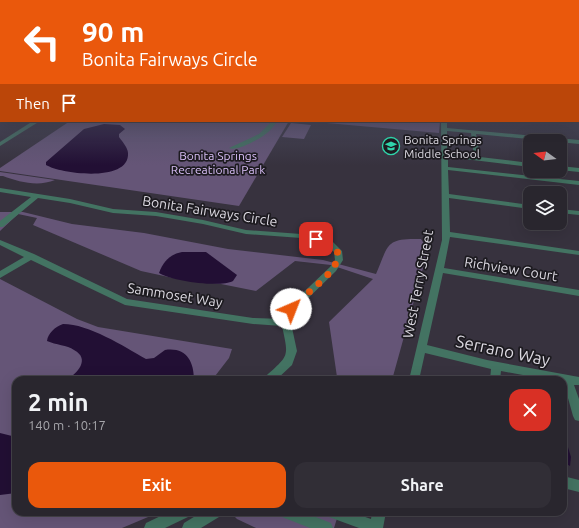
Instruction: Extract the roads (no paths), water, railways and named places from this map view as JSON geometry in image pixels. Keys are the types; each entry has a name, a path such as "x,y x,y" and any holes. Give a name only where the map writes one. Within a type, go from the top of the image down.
{"street":[{"path":"0,144 35,122"},
{"path":"232,148 260,137 270,130 275,122"},
{"path":"445,125 473,132 579,142"},
{"name":"West Terry Street","path":"415,376 440,270 446,234 445,125"},
{"path":"473,132 477,159"},
{"path":"445,155 523,163"},
{"path":"445,168 579,183"},
{"path":"567,169 579,170"},
{"path":"0,190 36,196"},
{"path":"0,225 36,196"},
{"name":"Bonita Fairways Circle","path":"36,196 70,201 113,211 156,214 203,222 246,232 301,236 329,243 338,251 339,260 337,265 297,302 291,309 286,323"},
{"path":"446,196 523,206"},
{"path":"567,212 579,213"},
{"path":"446,234 579,253"},
{"name":"Sammoset Way","path":"0,242 125,302 253,320 286,323"},
{"path":"0,275 30,256"},
{"name":"Richview Court","path":"440,270 579,293"},
{"path":"273,376 288,362 292,351 286,323"},
{"name":"Serrano Way","path":"422,348 496,366 550,376"},
{"path":"496,366 496,376"},
{"name":"Serrano Way","path":"567,379 579,381"},
{"path":"567,382 579,416"},
{"path":"567,483 579,486"},
{"path":"151,528 175,516"},
{"path":"189,528 208,516"},
{"path":"297,516 326,528"},
{"path":"344,516 376,528 378,516"}],"place":[{"name":"Bonita Springs Middle School","path":"391,146"}],"park label":[{"name":"Bonita Springs Recreational Park","path":"218,162"}]}
